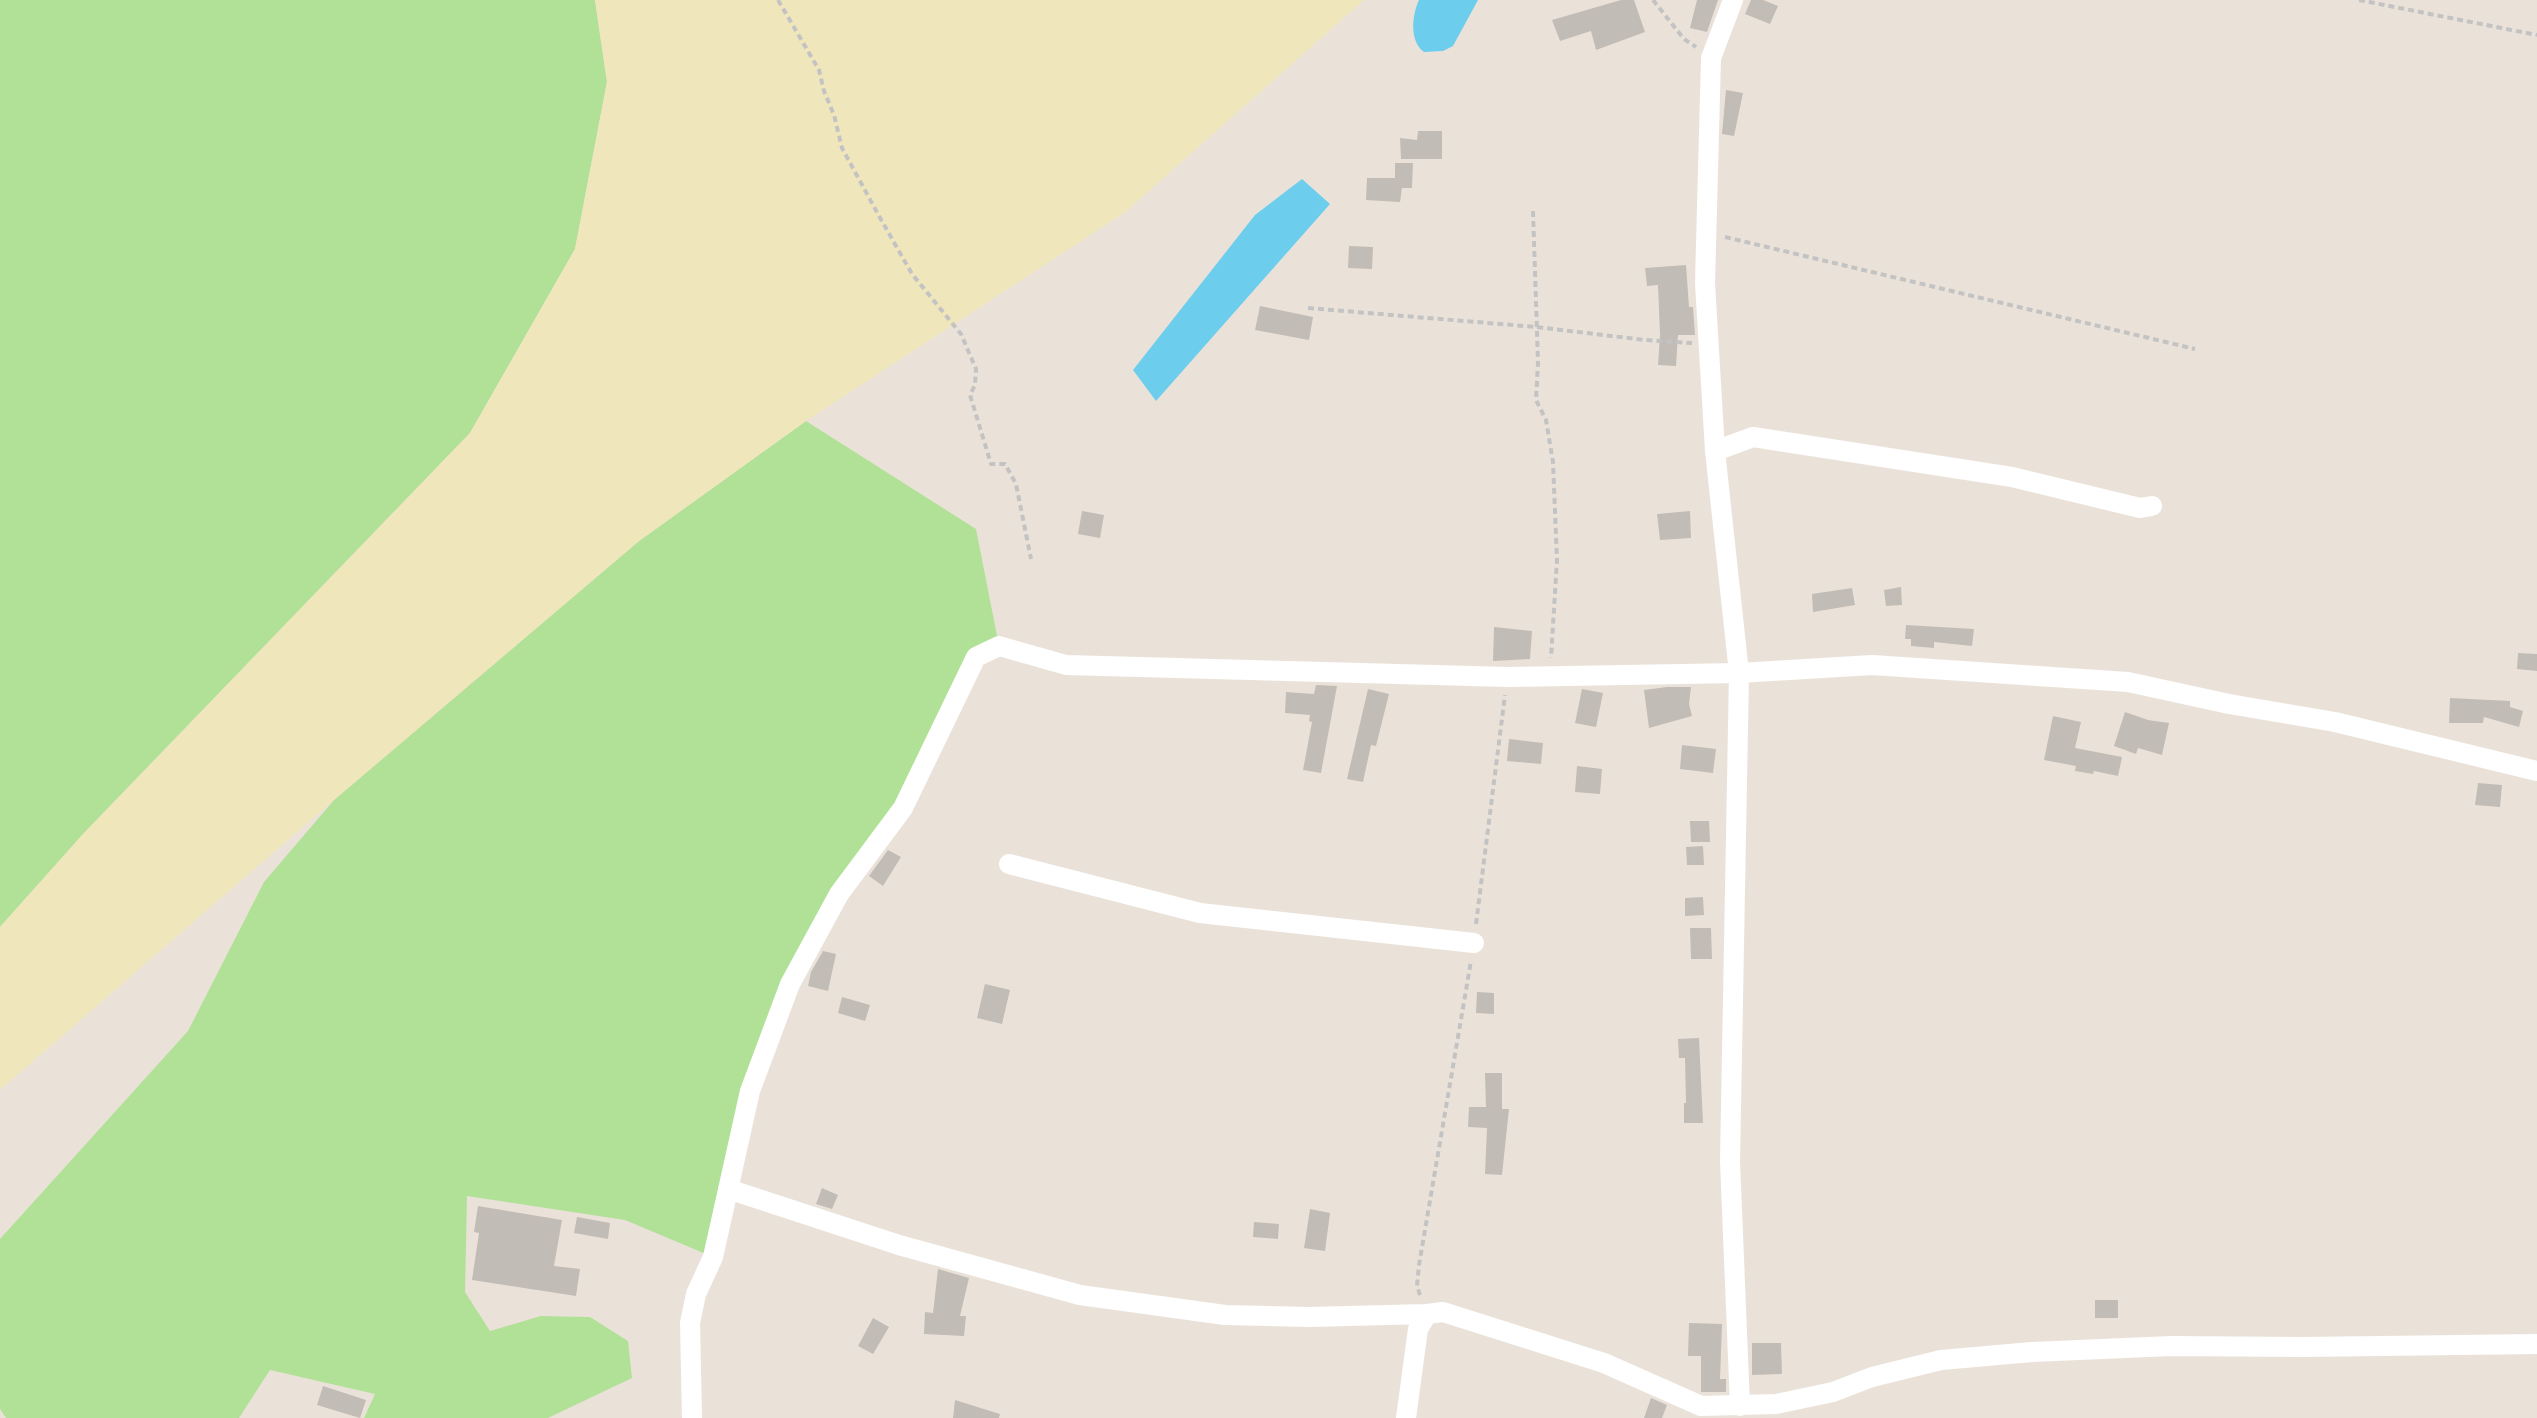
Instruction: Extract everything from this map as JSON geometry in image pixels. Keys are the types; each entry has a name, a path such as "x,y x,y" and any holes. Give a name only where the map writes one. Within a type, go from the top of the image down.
{"street":[{"path":"1733,0 1711,58 1705,283 1715,451 1739,673 1730,1161 1740,1406"},
{"path":"1715,451 1753,437 2012,477 2140,508 2152,506"},
{"path":"692,1418 690,1323 696,1294 713,1257 750,1091 790,984 839,894 903,808 976,657 999,646 1066,665 1508,677 1739,673 1872,665 2128,682 2229,704 2335,722 2537,771"},
{"path":"1009,864 1200,913 1474,943"},
{"path":"728,1189 899,1245 1080,1295 1225,1315 1309,1317 1443,1312 1604,1363 1701,1406 1776,1404 1833,1392 1872,1377 1941,1360 2032,1352 2172,1346 2537,1344"},
{"path":"1406,1418 1418,1329 1427,1314"}],"path":[{"path":"778,0 819,70 842,148 864,189 912,274 961,334 976,369 975,385 970,395 981,433 991,464 1005,464 1016,484 1031,559"},
{"path":"1653,0 1684,39 1711,58"},
{"path":"2359,0 2537,35"},
{"path":"1533,211 1536,400 1546,420 1553,462 1557,560 1550,676"},
{"path":"1707,234 1745,240 2195,349"},
{"path":"1308,308 1709,344"},
{"path":"1427,1314 1417,1286 1419,1265 1474,943 1508,677"}],"green space":[{"path":"0,0 595,0 607,82 575,249 470,433 84,833 0,927"},
{"path":"806,421 976,529 999,646 976,657 903,808 790,984 713,1257 625,1220 467,1196 465,1292 490,1331 541,1316 590,1317 628,1341 632,1378 548,1418 364,1418 375,1394 270,1370 239,1418 6,1418 0,1409 0,1239 188,1031 264,882 334,800 639,541"}],"sand":[{"path":"595,0 1364,0 1124,213 806,421 639,541 0,1090 0,927 84,833 470,433 575,249 607,82"}],"water":[{"path":"1419,0 1478,0 1453,46 1443,51 1424,52 1416,41 1413,28"},
{"path":"1302,179 1330,204 1156,401 1133,370 1255,215"}],"building":[{"path":"1621,0 1634,0 1645,32 1596,50 1591,31 1560,41 1552,20"},
{"path":"1697,0 1718,0 1707,32 1690,28"},
{"path":"1751,0 1763,0 1778,6 1770,24 1745,14"},
{"path":"1726,90 1743,93 1734,136 1722,134"},
{"path":"1418,131 1442,131 1442,159 1401,159 1400,138 1417,140"},
{"path":"1395,163 1413,163 1412,188 1402,188 1400,202 1366,200 1367,178 1395,178"},
{"path":"1349,246 1373,247 1372,269 1348,268"},
{"path":"1686,265 1695,335 1678,335 1676,366 1658,365 1658,285 1647,286 1645,268"},
{"path":"1260,306 1313,317 1309,340 1255,330"},
{"path":"1082,511 1104,515 1100,538 1078,534"},
{"path":"1690,511 1691,538 1660,540 1657,514"},
{"path":"1901,587 1902,605 1886,606 1884,590"},
{"path":"1852,588 1855,605 1813,612 1812,594"},
{"path":"1906,625 1974,629 1972,646 1934,642 1934,648 1911,646 1911,639 1905,639"},
{"path":"1494,627 1532,631 1530,659 1493,661"},
{"path":"2518,653 2537,654 2537,671 2517,669"},
{"path":"1316,685 1337,686 1321,773 1303,770 1312,722 1309,721 1310,715 1285,713 1286,692 1314,694"},
{"path":"1691,687 1689,704 1692,716 1649,728 1644,690"},
{"path":"1368,689 1389,694 1376,746 1371,745 1363,782 1347,779"},
{"path":"1582,689 1603,693 1596,727 1575,723"},
{"path":"2450,698 2510,701 2510,707 2523,711 2519,727 2484,717 2483,723 2449,723"},
{"path":"2125,712 2169,723 2162,755 2138,748 2136,754 2114,746"},
{"path":"2053,716 2081,722 2075,748 2122,757 2118,776 2075,771 2076,766 2044,760"},
{"path":"1509,739 1543,743 1541,764 1507,761"},
{"path":"1682,745 1716,749 1713,773 1680,769"},
{"path":"1577,766 1602,769 1600,794 1575,792"},
{"path":"2478,783 2502,785 2500,807 2475,805"},
{"path":"1690,821 1709,821 1710,842 1691,842"},
{"path":"1703,846 1704,865 1687,865 1686,847"},
{"path":"888,850 901,857 883,886 869,876"},
{"path":"1703,897 1704,915 1685,916 1685,898"},
{"path":"1690,928 1711,928 1712,959 1691,959"},
{"path":"823,951 836,954 828,991 808,986 811,972"},
{"path":"985,984 1010,990 1002,1024 977,1018"},
{"path":"1477,992 1494,993 1494,1014 1476,1013"},
{"path":"842,997 870,1005 865,1021 838,1013"},
{"path":"1699,1038 1703,1123 1684,1123 1685,1058 1679,1058 1678,1039"},
{"path":"1485,1073 1502,1073 1502,1109 1509,1109 1502,1175 1485,1174 1487,1128 1468,1127 1469,1107 1486,1107"},
{"path":"822,1188 838,1195 832,1209 816,1204"},
{"path":"478,1206 562,1220 554,1266 580,1269 576,1296 472,1280 479,1233 474,1232"},
{"path":"1310,1209 1330,1213 1325,1251 1304,1248"},
{"path":"577,1217 610,1223 608,1239 574,1233"},
{"path":"1254,1222 1279,1224 1278,1239 1253,1237"},
{"path":"938,1269 969,1278 960,1316 966,1316 964,1336 924,1334 925,1312 933,1313"},
{"path":"2095,1300 2118,1300 2118,1318 2095,1318"},
{"path":"873,1318 889,1327 873,1354 858,1346"},
{"path":"1689,1323 1722,1324 1720,1379 1726,1379 1726,1392 1701,1392 1701,1356 1688,1356"},
{"path":"1752,1343 1781,1343 1782,1374 1752,1375"},
{"path":"323,1386 366,1400 360,1418 317,1405"},
{"path":"1651,1398 1667,1405 1662,1418 1644,1418"},
{"path":"955,1400 1000,1414 999,1418 953,1418"}]}
